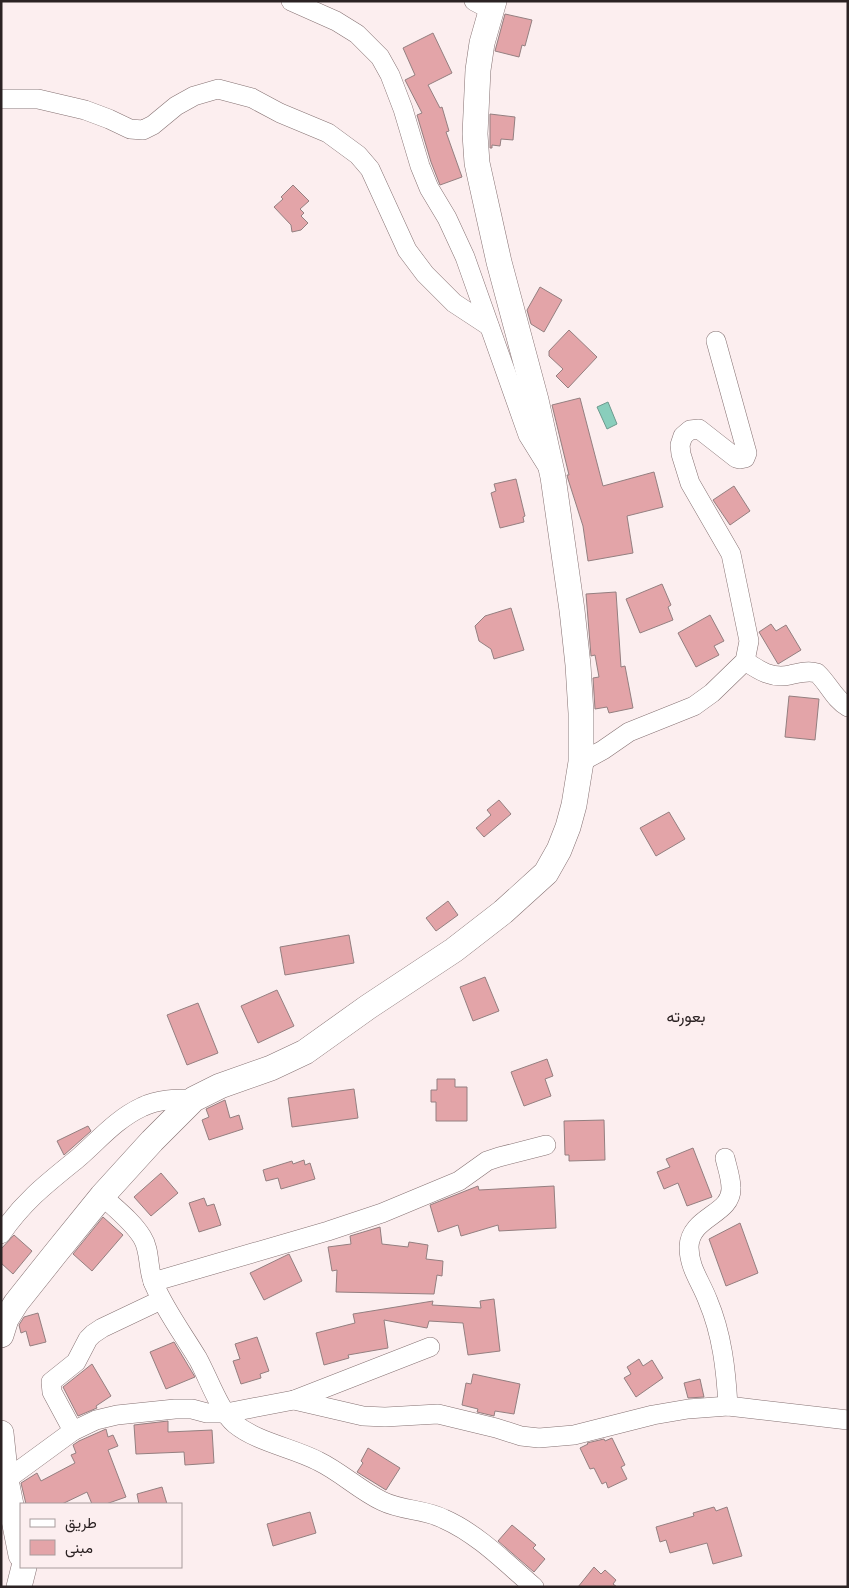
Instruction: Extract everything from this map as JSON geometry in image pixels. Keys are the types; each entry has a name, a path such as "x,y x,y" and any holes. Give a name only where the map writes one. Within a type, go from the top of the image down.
{"main road":[{"path":"1,1335 6,1319 16,1303 102,1196 152,1141 194,1099 220,1086 270,1068 305,1052 454,950 503,912 546,872 559,850 574,805 580,762 581,713 577,656 553,477 536,400 499,262 477,163 475,134 478,70 486,4"},
{"path":"1,1433 8,1526 20,1553"},
{"path":"19,1587 24,1568"}],"street":[{"path":"291,1 336,21 357,34 380,58 390,75 429,188 447,218 465,257 528,435 553,477"},
{"path":"1,99 38,99 85,110 130,129 143,130 153,125 176,106 194,96 218,89 252,98 280,113 328,133 358,155 370,170 407,250 425,274 454,303 489,326"},
{"path":"580,762 603,750 629,732 694,706 712,693 745,661 749,641 731,554 690,483 680,445 682,436 690,430 699,429 736,458 745,458 747,453 716,341"},
{"path":"745,661 770,676 780,677 812,671 818,673 834,696 848,707"},
{"path":"1,1234 28,1199 77,1159 117,1122 141,1107 153,1103 165,1100 194,1099"},
{"path":"153,1282 328,1231 382,1213 459,1180 487,1161 546,1145"},
{"path":"724,1158 731,1187 730,1194 717,1212 694,1230 690,1238 690,1264 708,1300 719,1336 726,1367 728,1406"},
{"path":"102,1196 142,1236 153,1282 161,1300 198,1360 226,1413 235,1424 244,1430 319,1461 384,1502 442,1517 464,1529 534,1587"},
{"path":"72,1431 52,1392 51,1382 76,1362 88,1339 93,1334 161,1300"},
{"path":"6,1480 72,1431 96,1420 144,1412 192,1410 207,1413 226,1413 294,1400 430,1347"},
{"path":"294,1400 363,1416 385,1417 438,1414 521,1436 539,1438 574,1435 653,1415 688,1409 728,1406 848,1420"}],"shaded area":[{"path":"608,402 617,424 607,429 597,407"}],"building":[{"path":"505,14 532,20 525,46 522,45 519,57 495,51"},
{"path":"433,33 452,73 428,85 440,108 442,107 449,131 446,132 462,177 440,185 417,115 422,113 405,80 415,75 403,48"},
{"path":"490,114 515,117 513,140 501,139 500,146 492,145 492,148 490,148"},
{"path":"293,185 309,201 300,209 304,213 301,216 308,223 301,230 292,232 291,225 274,207 283,199 281,197"},
{"path":"540,287 562,300 544,332 531,324 527,310"},
{"path":"569,330 597,357 568,388 556,376 563,369 549,356 549,351"},
{"path":"580,398 603,486 654,472 663,507 627,516 633,553 588,561 583,526 568,479 567,475 569,475 552,405"},
{"path":"516,479 525,516 523,517 524,522 500,528 491,493 496,491 494,484"},
{"path":"734,486 750,511 730,525 713,500"},
{"path":"662,584 671,605 668,607 673,620 640,633 626,599"},
{"path":"616,592 621,667 625,666 633,708 609,713 607,707 595,709 593,678 599,677 595,655 591,656 586,594"},
{"path":"511,608 524,650 494,659 491,649 479,641 475,626 485,616"},
{"path":"710,615 724,641 714,646 719,655 696,667 678,633"},
{"path":"771,624 776,631 786,625 801,650 778,664 759,632"},
{"path":"789,696 819,699 815,740 785,737"},
{"path":"499,800 511,814 484,837 476,828 491,815 487,810"},
{"path":"669,812 685,839 656,856 640,828"},
{"path":"448,901 458,915 436,931 426,918"},
{"path":"349,935 354,963 285,975 280,947"},
{"path":"485,977 499,1011 473,1021 460,987"},
{"path":"277,990 294,1026 258,1043 241,1006"},
{"path":"198,1003 218,1053 187,1065 167,1015"},
{"path":"547,1059 553,1076 545,1079 551,1096 524,1106 511,1072"},
{"path":"437,1079 455,1079 455,1087 467,1087 467,1121 436,1121 436,1102 431,1102 431,1090 437,1090"},
{"path":"354,1089 358,1118 292,1127 288,1098"},
{"path":"225,1100 230,1118 239,1115 243,1129 209,1140 202,1120 209,1117 206,1109"},
{"path":"604,1120 605,1160 569,1161 569,1155 565,1155 564,1121"},
{"path":"88,1126 91,1131 64,1155 57,1141"},
{"path":"693,1148 712,1197 687,1206 678,1183 664,1189 657,1172 670,1167 666,1159"},
{"path":"304,1160 305,1165 310,1163 315,1179 281,1189 278,1178 266,1181 263,1170 292,1161 293,1164"},
{"path":"161,1173 178,1193 151,1216 134,1197"},
{"path":"478,1186 479,1190 554,1186 556,1228 499,1231 498,1225 461,1236 458,1225 438,1232 430,1205"},
{"path":"204,1198 207,1206 214,1204 221,1225 199,1232 189,1203"},
{"path":"103,1217 123,1235 92,1271 73,1254"},
{"path":"740,1223 758,1273 726,1286 709,1239"},
{"path":"380,1227 382,1244 408,1247 409,1242 428,1245 426,1259 443,1261 442,1276 437,1275 434,1294 336,1292 337,1270 332,1271 328,1247 351,1244 350,1236"},
{"path":"14,1235 32,1251 13,1274 1,1263 1,1249"},
{"path":"289,1254 302,1281 264,1300 250,1273"},
{"path":"494,1299 500,1351 468,1355 463,1323 429,1321 427,1328 384,1320 388,1348 348,1355 349,1358 324,1365 316,1333 355,1323 353,1314 433,1301 432,1305 481,1308 480,1301"},
{"path":"38,1313 46,1342 30,1346 26,1331 21,1333 19,1325 24,1317"},
{"path":"257,1337 269,1371 260,1374 261,1378 241,1384 233,1361 240,1359 235,1344"},
{"path":"174,1342 195,1377 166,1389 150,1352"},
{"path":"639,1359 643,1366 652,1360 663,1378 636,1397 624,1378 631,1374 627,1367"},
{"path":"92,1364 111,1396 96,1406 97,1408 78,1416 63,1387"},
{"path":"473,1374 520,1384 514,1414 495,1411 494,1416 477,1412 478,1409 462,1405 466,1383 471,1384"},
{"path":"700,1379 704,1397 688,1398 684,1383"},
{"path":"168,1421 168,1432 212,1430 214,1463 185,1465 184,1452 136,1454 134,1425"},
{"path":"106,1429 108,1437 113,1435 118,1446 108,1450 126,1497 109,1503 92,1503 87,1492 64,1503 26,1503 21,1483 37,1473 41,1481 75,1463 71,1455 76,1453 73,1445"},
{"path":"612,1438 625,1465 621,1467 627,1479 608,1488 606,1482 602,1484 594,1468 590,1469 580,1448 587,1443 604,1439 605,1441"},
{"path":"368,1448 400,1468 386,1490 357,1472 363,1463 361,1461"},
{"path":"162,1487 167,1503 139,1503 137,1494"},
{"path":"714,1507 716,1511 727,1507 742,1556 713,1564 707,1543 670,1553 666,1540 660,1542 656,1527 694,1516 693,1513"},
{"path":"310,1512 316,1533 273,1546 267,1524"},
{"path":"512,1525 536,1545 533,1548 545,1559 534,1572 498,1541"},
{"path":"594,1567 601,1574 605,1570 616,1580 613,1584 617,1587 578,1587"}],"district":[{"name":"بعورته","path":"686,1016"}]}
